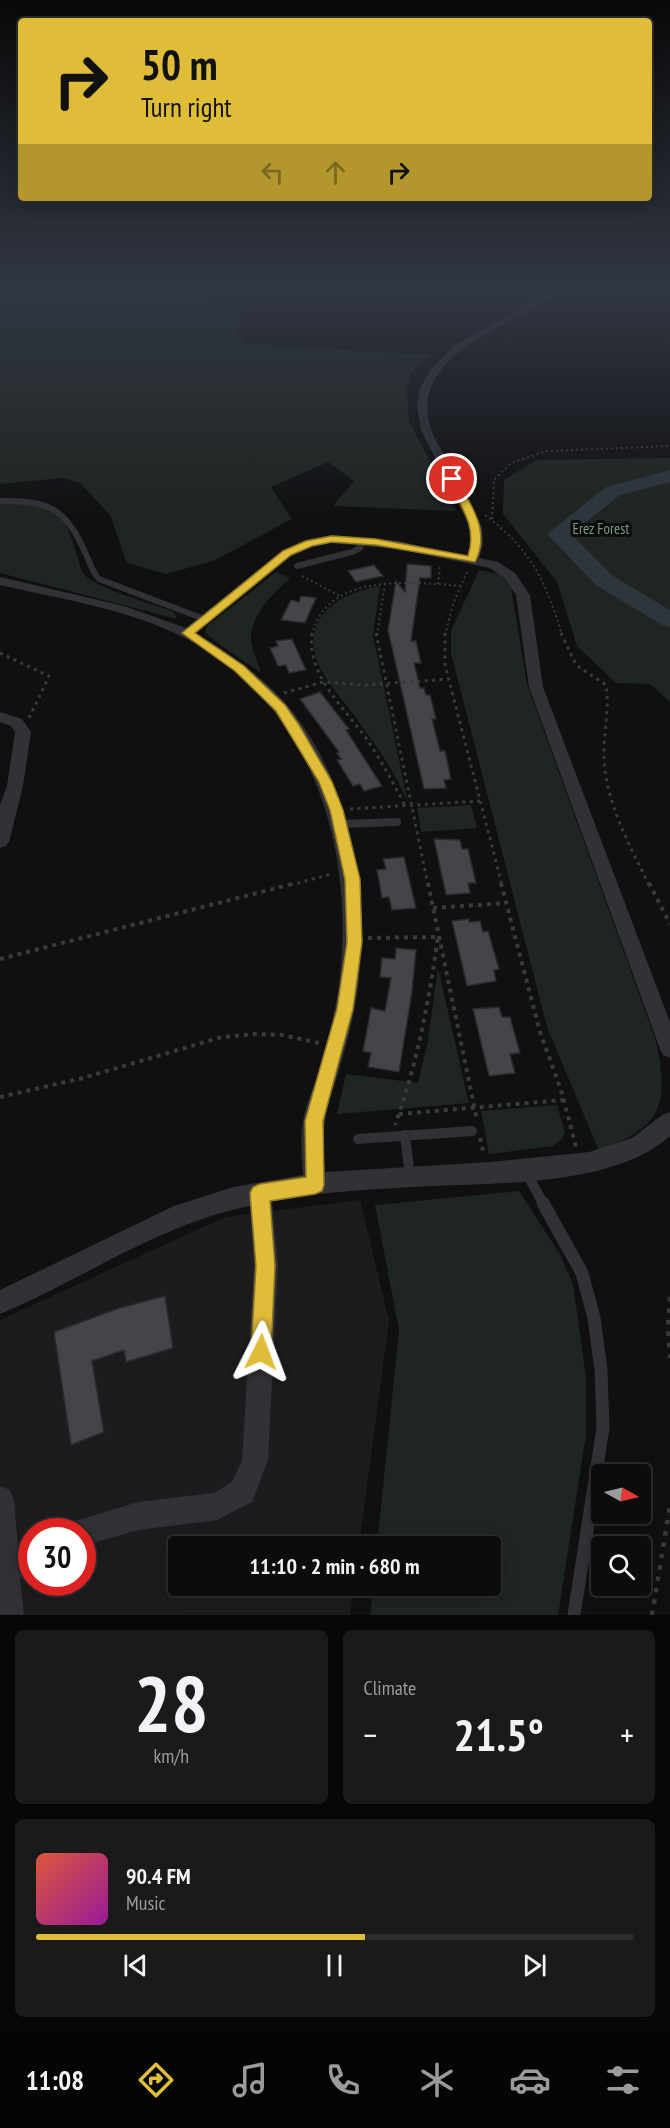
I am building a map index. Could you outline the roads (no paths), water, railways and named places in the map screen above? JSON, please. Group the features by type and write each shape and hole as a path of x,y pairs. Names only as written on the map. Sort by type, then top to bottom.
{"street":[{"path":"441,362 429,379 423,397 423,417 426,430 476,527 477,545 472,560"},
{"path":"188,633 278,560 298,546 309,543 332,539 363,541 441,553 501,570 516,583 523,594 536,687 670,1049"},
{"path":"0,581 120,610 188,633 239,668 270,697 290,721 313,757 339,817 351,869 355,938 345,1009 314,1121 315,1185"},
{"path":"0,717 15,720 21,724 22,732 15,786 6,809 0,842"},
{"path":"0,1302 52,1279 159,1224 202,1207 260,1193 315,1185 580,1165 642,1146 670,1122"},
{"path":"96,1528 138,1516 217,1506 242,1492 255,1460 266,1266 260,1193"},
{"path":"0,1500 9,1615"},
{"path":"6,1570 18,1564"}],"lane":[{"path":"0,501 32,502 55,508 63,514 77,532 94,574 99,579 204,619"},
{"path":"297,566 352,552 360,548 363,541"},
{"path":"339,817 397,822"},
{"path":"358,1139 472,1131"},
{"path":"405,1135 410,1178"},
{"path":"525,1170 582,1273 594,1318 601,1370 603,1428 574,1615"}],"waterway":[{"path":"670,476 613,491 558,534 605,581 670,620"}],"park label":[{"name":"Erez Forest","path":"601,529"}]}
